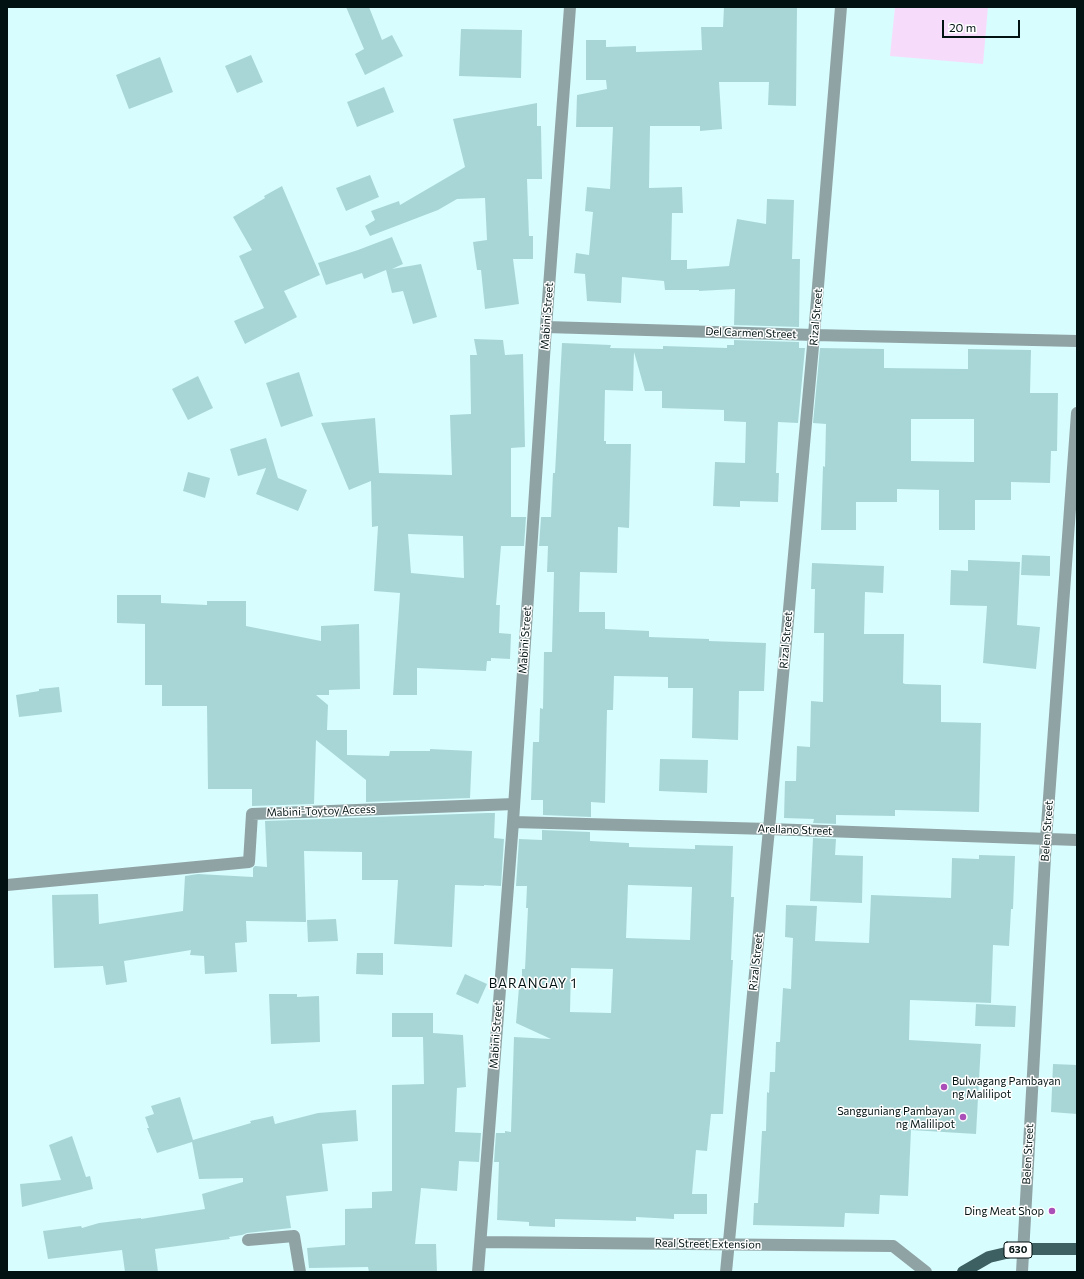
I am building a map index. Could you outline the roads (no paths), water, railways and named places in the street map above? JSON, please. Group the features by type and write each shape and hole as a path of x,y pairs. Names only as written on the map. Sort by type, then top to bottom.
{"main road":[{"name":"630","path":"963,1272 989,1258 1023,1249 1077,1249"}],"street":[{"name":"Mabini Street","path":"478,1272 514,804 546,327 570,7"},
{"name":"Rizal Street","path":"726,1272 769,829 814,335 841,7"},
{"name":"Del Carmen Street","path":"546,327 1077,341"},
{"name":"Belen Street","path":"1022,1272 1046,839 1077,413"},
{"name":"Mabini-Toytoy Access","path":"7,885 249,862 252,814 514,804"},
{"name":"Arellano Street","path":"512,822 1077,840"},
{"path":"248,1240 294,1236 300,1272"},
{"name":"Real Street Extension","path":"481,1242 893,1246 926,1272"}],"place":[{"name":"Bulwagang Pambayan ng Malilipot","path":"944,1087"},
{"name":"Sangguniang Pambayan ng Malilipot","path":"963,1117"},
{"name":"Ding Meat Shop","path":"1052,1211"}],"district":[{"name":"BARANGAY 1","path":"533,984"}]}
